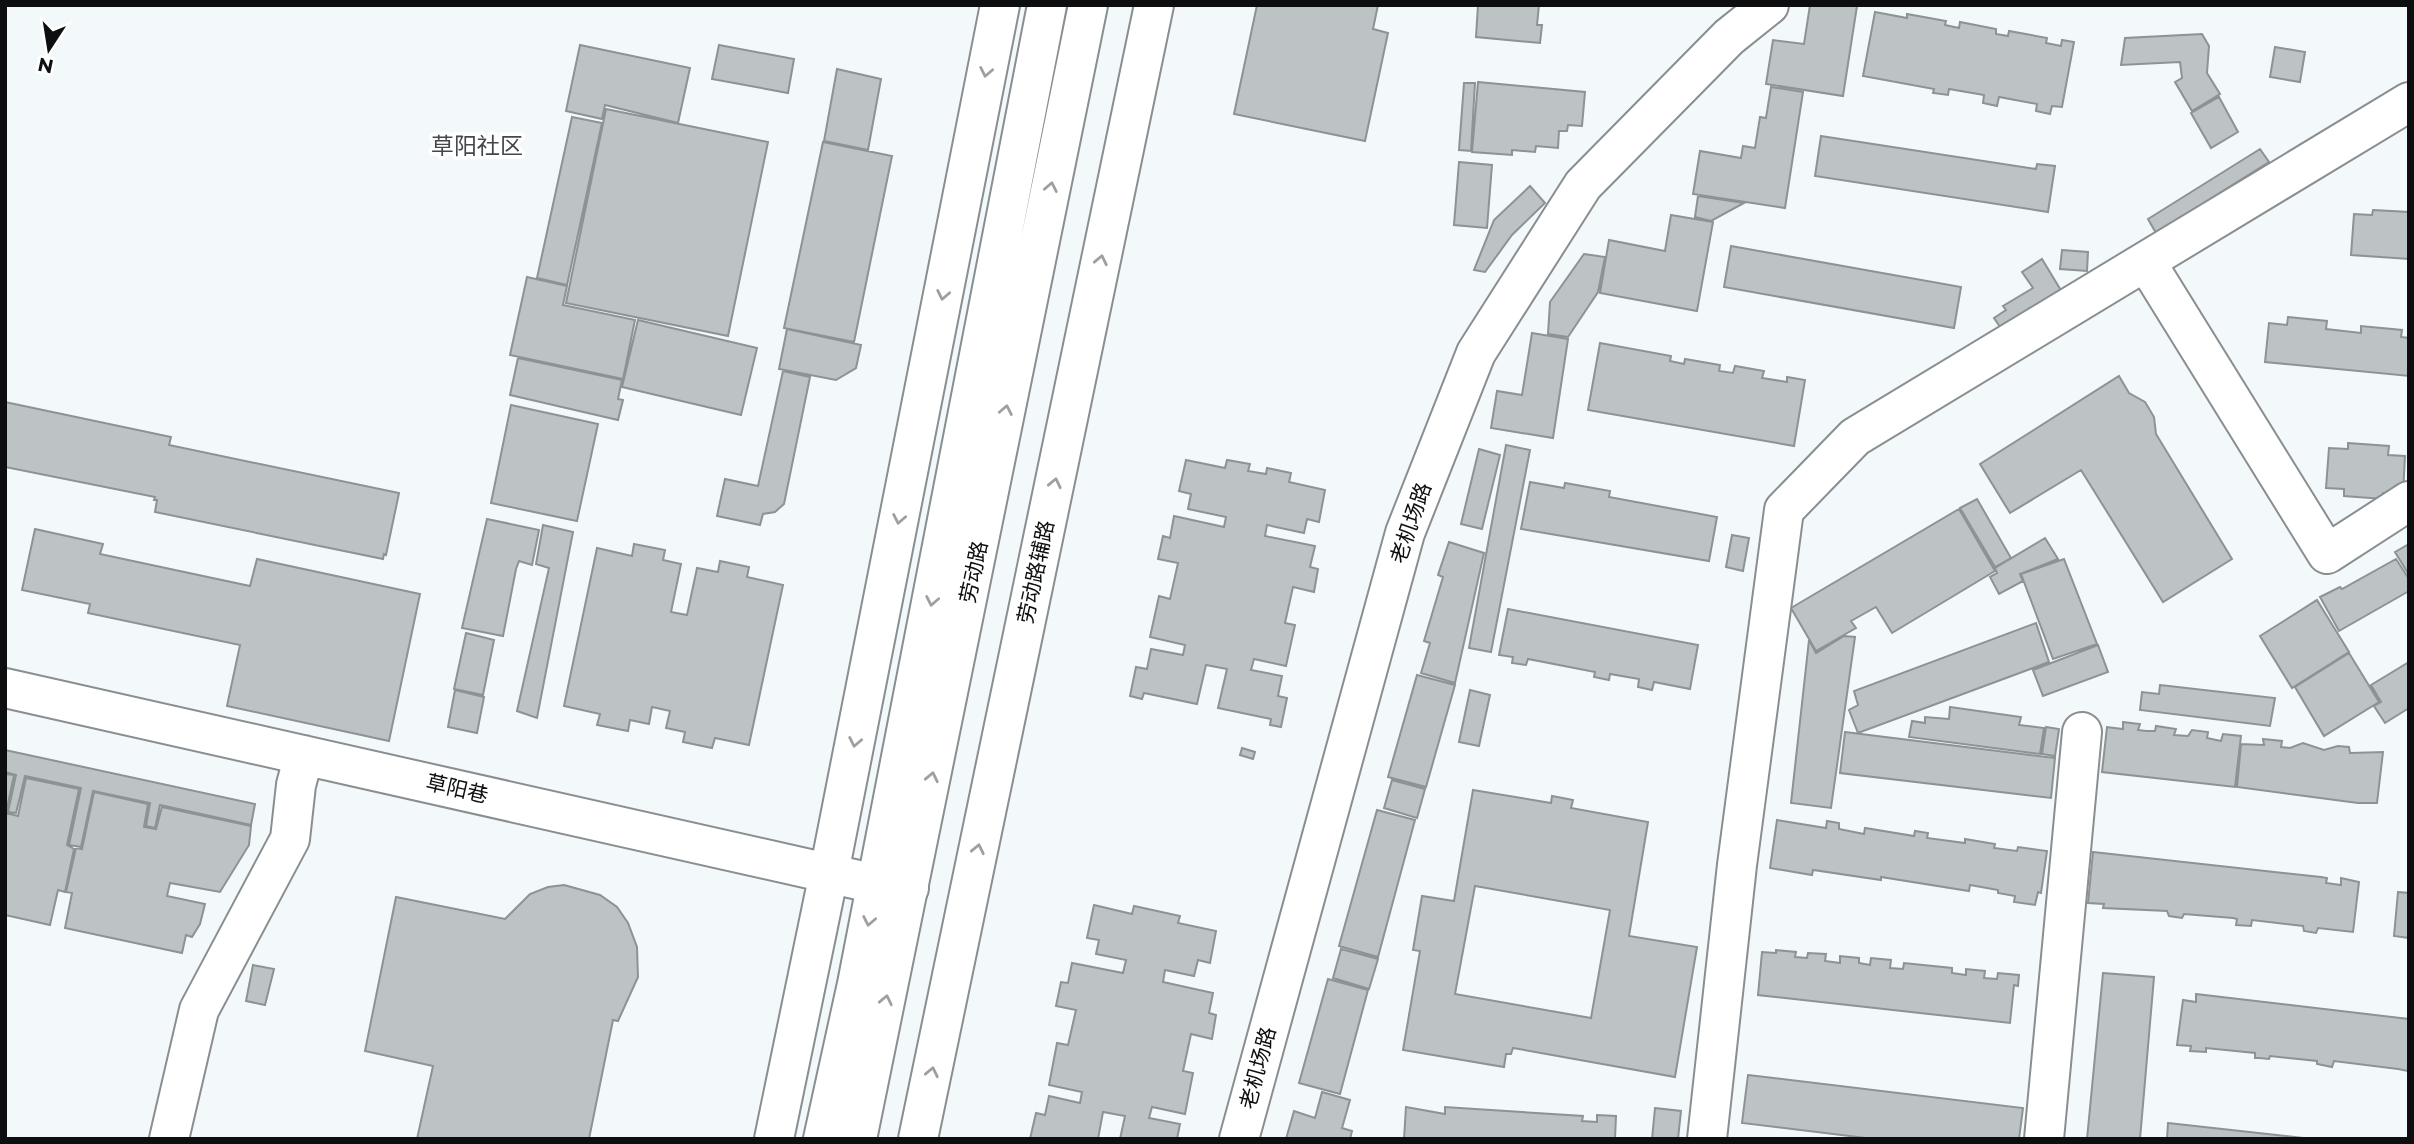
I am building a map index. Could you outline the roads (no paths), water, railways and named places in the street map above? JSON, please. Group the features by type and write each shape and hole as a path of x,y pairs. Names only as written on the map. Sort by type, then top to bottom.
{"street":[{"path":"774,1139 1000,5"},
{"name":"劳动路","path":"857,1139 893,886 1047,5"},
{"name":"劳动路","path":"822,1139 857,984 893,886 1088,5"},
{"name":"劳动路辅路","path":"918,1139 1154,5"},
{"name":"老机场路","path":"1239,1139 1405,533 1476,354 1583,185 1729,37 1769,5"},
{"path":"1707,1139 1737,864 1784,510 1855,437 2409,102"},
{"path":"2146,261 2327,554 2409,501"},
{"name":"草阳巷","path":"5,688 893,886"},
{"path":"2044,1139 2082,732"},
{"path":"169,1139 199,1010 290,839 296,785 303,755"}],"district":[{"name":"草阳社区","path":"477,146"}]}
